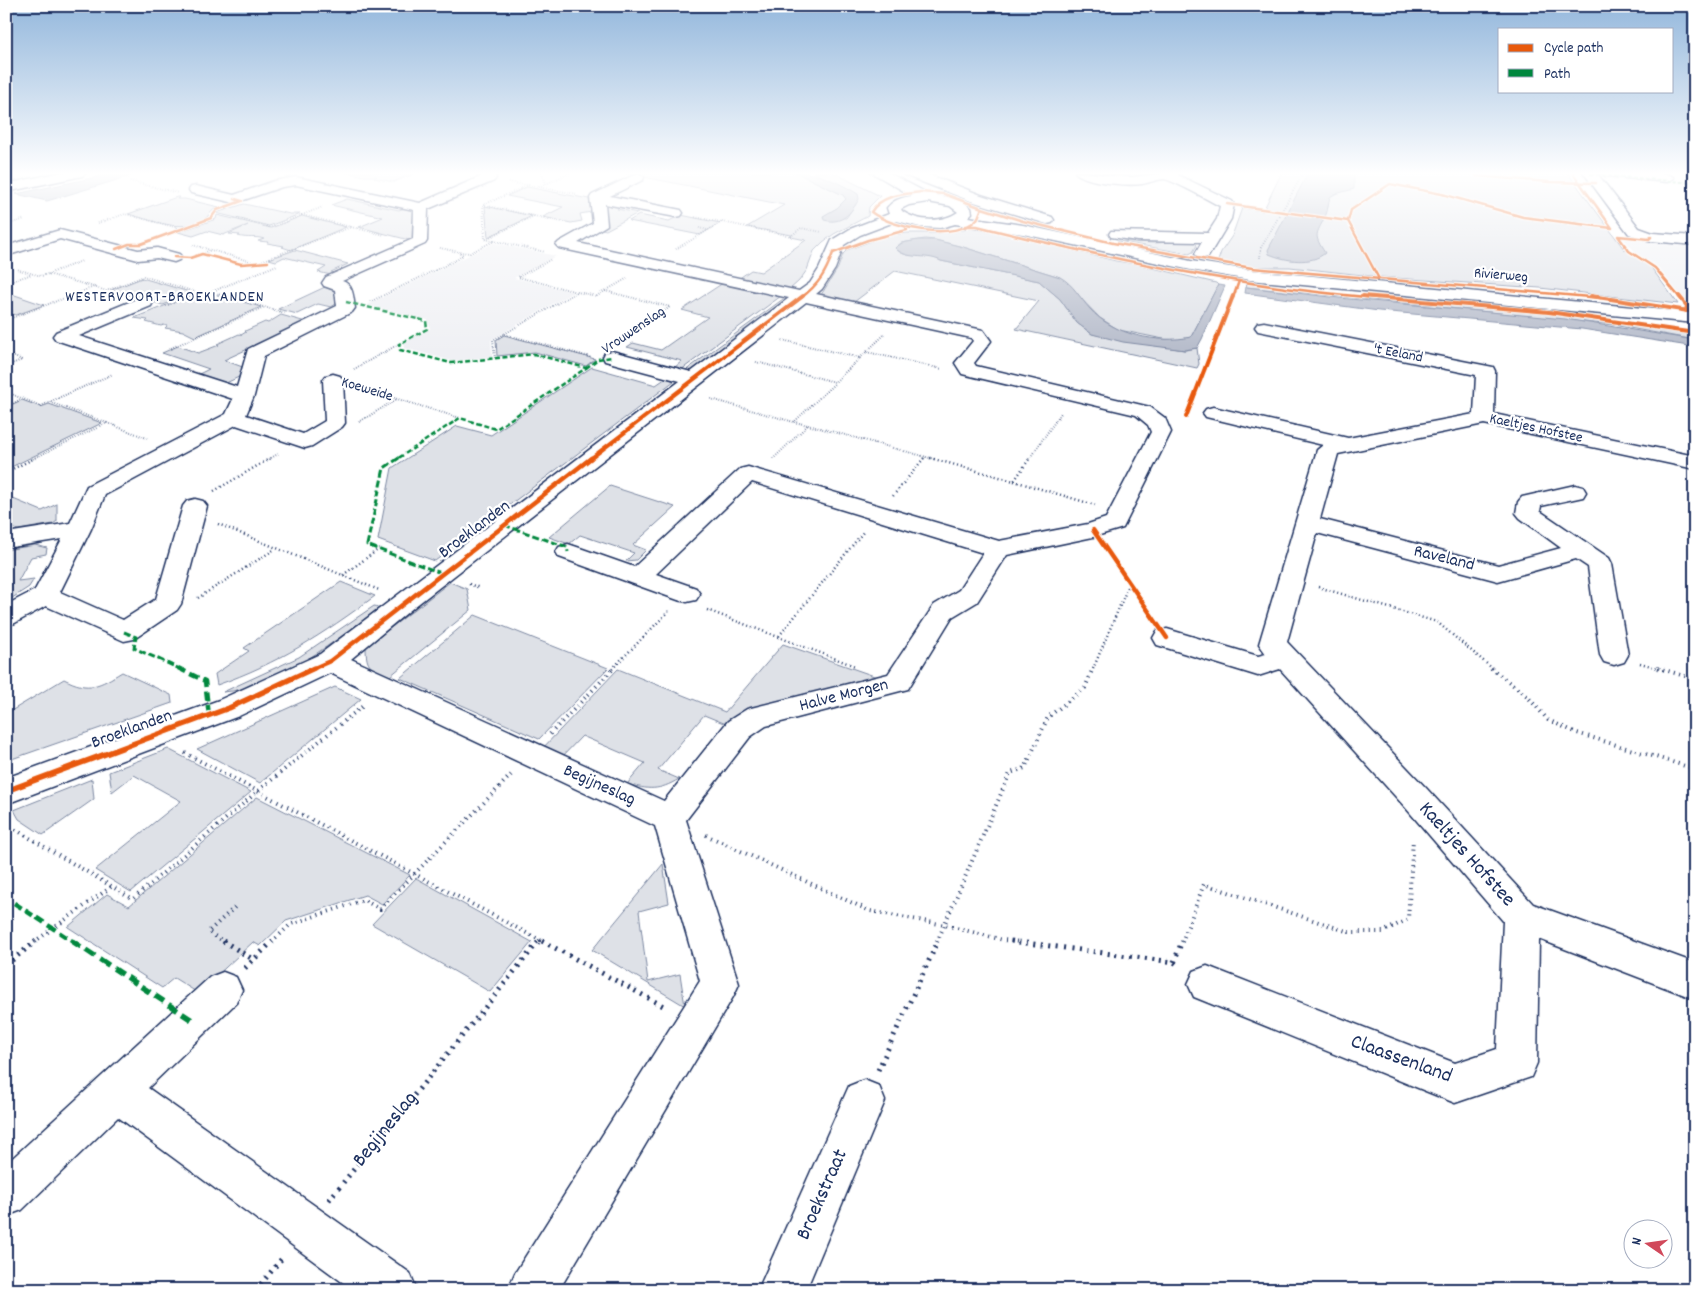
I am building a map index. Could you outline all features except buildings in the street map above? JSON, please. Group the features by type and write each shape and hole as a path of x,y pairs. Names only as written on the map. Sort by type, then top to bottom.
{"street":[{"path":"6,617 45,595 79,529 94,491 235,418 244,396 255,353 317,322 354,307 343,287 330,283 332,280 420,241 420,232"},
{"path":"549,253 587,232"},
{"name":"Broeklanden","path":"6,791 229,708 330,661 405,601 703,389 801,297 816,286 827,269 837,244 858,232"},
{"path":"833,253 844,245 880,232"},
{"name":"Rivierweg","path":"1035,232 1197,266 1288,280 1501,298 1695,318"},
{"path":"1104,232 1137,238 1212,238"},
{"path":"1197,266 1215,232"},
{"path":"1638,232 1652,237 1695,241"},
{"path":"6,251 60,234 138,256 157,253 174,257"},
{"path":"564,245 978,334 982,341 964,363 969,370 1143,411 1158,422 1161,432 1114,523 1093,530 998,549 879,513 755,467 638,577"},
{"path":"145,302 62,336 244,396"},
{"name":"Rivierweg","path":"1584,307 1695,326"},
{"name":"'t Eeland","path":"1264,327 1486,371 1484,418"},
{"name":"Vrouwenslag","path":"608,352 703,389"},
{"name":"Koeweide","path":"235,418 305,442 335,423 334,380"},
{"name":"Kaeltjes Hofstee","path":"1213,413 1348,444"},
{"name":"Kaeltjes Hofstee","path":"1695,463 1484,418 1348,444 1328,450 1273,644 1416,798 1521,916 1695,981"},
{"path":"1576,492 1530,502 1528,513 1600,564 1614,655"},
{"path":"45,595 124,632 168,604 193,510"},
{"name":"Raveland","path":"1307,523 1498,573 1580,550"},
{"path":"6,538 12,540 79,529"},
{"name":"Halve Morgen","path":"669,818 739,729 757,717 898,682 943,611 968,596 998,549"},
{"path":"568,552 687,594"},
{"path":"1167,638 1258,666 1285,658"},
{"name":"Begijneslag","path":"330,661 669,818"},
{"path":"532,1290 720,984 669,818"},
{"name":"Claassenland","path":"1207,984 1455,1083 1517,1063 1521,916"},
{"path":"6,1194 117,1092 223,990"},
{"path":"117,1092 393,1290"},
{"name":"Broekstraat","path":"782,1290 864,1101"}],"path":[{"path":"64,235 71,232"},
{"path":"168,234 172,232"},
{"path":"186,243 256,263 337,232"},
{"path":"485,232 485,239"},
{"path":"485,239 499,232"},
{"path":"773,232 790,236 795,232"},
{"path":"1261,261 1261,248 1269,232"},
{"path":"485,239 549,253"},
{"path":"354,307 458,259 463,255 459,252 470,253 494,241"},
{"path":"174,257 190,258 211,250"},
{"path":"202,254 241,264 268,262"},
{"path":"142,277 205,295 277,265"},
{"path":"15,268 41,276 48,274 106,291 150,274"},
{"path":"6,282 32,274"},
{"path":"6,320 94,287"},
{"path":"211,292 317,322"},
{"path":"495,358 493,340 577,292"},
{"path":"794,422 902,318"},
{"path":"784,340 860,358"},
{"path":"334,380 399,344"},
{"path":"867,352 943,370 967,367"},
{"path":"6,366 22,360 12,356"},
{"path":"756,362 835,382"},
{"path":"703,389 794,422 1014,481 1120,512"},
{"path":"6,392 41,406 49,402 176,448"},
{"path":"1014,481 1074,395"},
{"path":"6,406 23,399"},
{"path":"6,472 107,424"},
{"path":"755,467 770,462 808,426"},
{"path":"779,636 925,457"},
{"path":"193,510 276,548 386,593"},
{"path":"194,601 276,548"},
{"path":"342,576 379,549"},
{"path":"1125,574 1135,590"},
{"path":"1291,579 1437,622 1462,642 1482,662 1527,696 1548,720 1577,733 1695,769"},
{"path":"864,1101 945,925 1005,782 1010,773 1025,768 1048,717 1085,688 1130,582"},
{"path":"1614,655 1695,679"},
{"path":"6,824 133,899 258,791 386,687"},
{"path":"153,736 696,1024"},
{"path":"1174,962 1204,884 1349,932 1383,932 1408,919 1416,798"},
{"path":"669,818 870,911 945,925 1003,940 1174,962 1207,984"},
{"path":"6,965 52,928 110,887"},
{"path":"235,907 208,932 254,960"}],"shaded area":[{"path":"180,232 203,232 193,236"},
{"path":"213,232 229,232 223,235"},
{"path":"333,232 291,250 282,247 284,246 258,241 264,239 261,238 229,234"},
{"path":"380,232 414,232 413,241"},
{"path":"488,232 497,232 488,237"},
{"path":"687,232 704,232 700,235"},
{"path":"778,232 837,232 814,251 807,270 789,290 738,279 751,270 761,272 806,240 791,237 792,235"},
{"path":"998,232 1216,283 1218,285 1191,337 1173,341 1119,330 1100,318 1060,277 935,240 925,239 901,243 895,248 907,255 930,256 941,261 1039,281 1060,299 1077,323 1092,334 1184,350 1197,348 1199,364 1197,368 1016,329 1039,301 895,271 854,302 821,295 847,250 885,236 907,233"},
{"path":"1233,232 1612,232 1624,249 1650,266 1678,304 1540,288 1381,277 1290,267 1251,267 1218,261 1221,252"},
{"path":"1623,238 1695,247 1695,306 1687,305 1659,268 1636,253"},
{"path":"1117,241 1153,243 1193,241 1197,245 1193,252 1189,254"},
{"path":"494,243 556,256 514,278 573,292 491,340 492,357 452,361 404,348 403,343 430,329 428,320 367,305"},
{"path":"295,250 348,264 331,272 339,274 331,275 318,272 326,267 284,257 276,261 269,259"},
{"path":"142,278 193,293 163,305 111,290"},
{"path":"723,283 781,296 681,370 674,368 682,361 627,347 633,343 661,350 708,317 682,310"},
{"path":"1247,284 1425,304 1500,308 1570,316 1695,335 1695,340 1613,325 1246,287"},
{"path":"325,287 336,290 336,304 331,307 318,304 297,314 278,309"},
{"path":"6,292 44,305 16,315 10,313 13,311 6,311"},
{"path":"197,293 205,295 211,293 261,307 195,337 183,331 165,328 167,326 164,325 146,322 148,320 134,318"},
{"path":"783,299 784,302 692,373 685,371"},
{"path":"281,315 306,322 224,360 245,368 243,375 224,384 197,375 209,369 162,353 178,346 198,353 219,345 217,344 239,334 241,335 245,331 265,322 268,323"},
{"path":"504,335 595,359 586,366 535,352 497,356 496,340"},
{"path":"592,367 656,385 666,378 674,381 435,561 378,540 392,468 457,426 491,435"},
{"path":"22,400 41,407 49,404 102,423 9,468 6,467 6,407"},
{"path":"610,486 675,507 633,545 646,550 636,560 626,561 634,553 580,535 569,544 549,537"},
{"path":"6,496 42,511 57,504 57,521 53,524 18,530 6,525"},
{"path":"35,545 47,548 46,554 31,557 18,581 34,579 29,587 6,602 6,550"},
{"path":"341,582 375,596 299,647 260,667 217,685 215,674 249,651 244,648"},
{"path":"450,582 467,589 471,610 390,676 371,667 367,660 366,647"},
{"path":"374,606 380,607 326,647 285,672 243,689 223,692 299,657"},
{"path":"475,615 608,668 539,739 400,678"},
{"path":"783,644 880,678 726,724 704,715 658,770 679,779 666,786 648,788 627,784 645,763 582,736 559,760 540,751 618,669 725,712"},
{"path":"122,672 171,695 172,703 6,761 6,714 64,679 80,685 94,686"},
{"path":"335,687 361,699 260,783 197,749"},
{"path":"168,749 251,792 131,892 95,870 181,801 134,775 112,792 109,772"},
{"path":"92,779 94,799 43,835 19,819 14,810"},
{"path":"257,797 410,875 382,904 365,895 286,921 260,946 253,942 198,993 174,978 162,988 68,927 107,894 129,906"},
{"path":"663,864 669,903 639,911 648,982 680,974 685,1006 592,950"},
{"path":"416,878 532,942 490,992 372,924"}],"water":[{"path":"1277,232 1318,232 1317,238 1325,253 1313,259 1298,261 1269,254 1268,250"},
{"path":"918,240 935,240 963,247 1060,277 1073,287 1090,309 1100,318 1123,331 1151,338 1178,339 1191,337 1218,285 1225,286 1197,348 1185,350 1123,342 1092,334 1077,323 1060,299 1039,281 929,257 911,256 895,248 902,243"},
{"path":"1246,287 1339,298 1565,319 1695,340 1695,347 1582,329 1379,311 1245,293"}],"marked path":[{"path":"346,302 426,321 427,329 399,344 400,350 451,363 534,354 586,368 496,429 460,418 384,468 367,545 441,573"},
{"path":"586,368 598,359 612,357"},
{"path":"504,525 567,547 568,552"},
{"path":"124,632 136,637 134,648 205,681 209,716"},
{"path":"14,903 192,1020"}],"cycle path":[{"path":"116,249 129,244 141,244 172,232"},
{"path":"833,253 868,240 897,232"},
{"path":"1003,232 1137,263 1259,285 1350,295 1549,312 1695,333"},
{"path":"1068,232 1141,249 1252,268 1571,294 1638,302 1695,312"},
{"path":"1354,232 1379,279"},
{"path":"1651,237 1649,239 1618,236 1629,251 1655,268 1687,306 1686,311"},
{"path":"6,791 229,708 330,661 405,601 816,286 827,269 833,253"},
{"path":"174,257 190,258 202,254 241,264 268,262"},
{"path":"1186,417 1239,281"},
{"path":"1093,530 1167,638"}],"district":[{"name":"WESTERVOORT-BROEKLANDEN","path":"165,297"}]}
